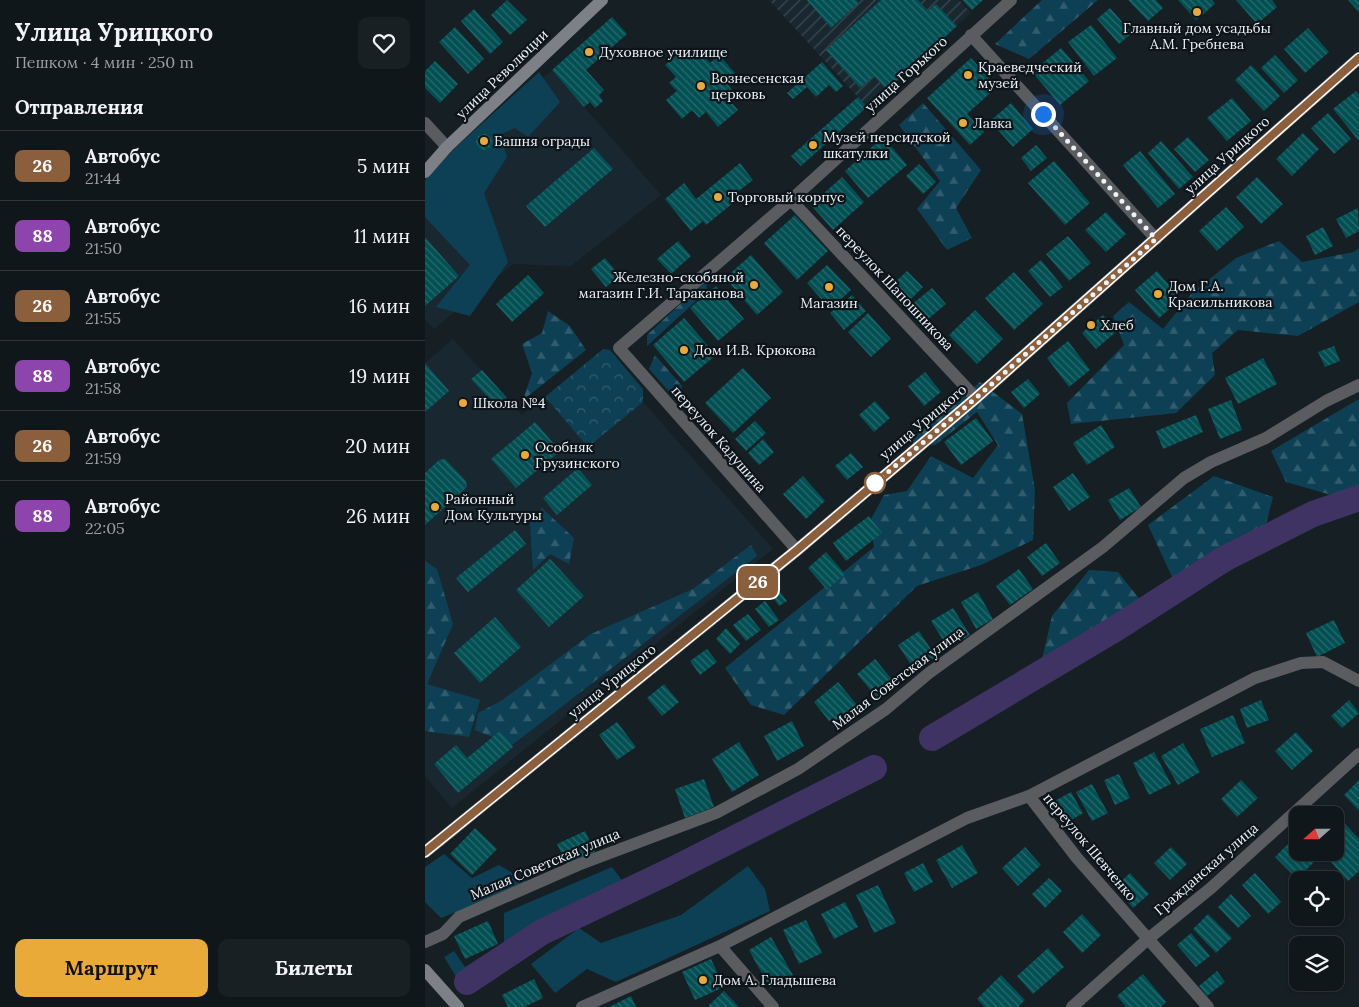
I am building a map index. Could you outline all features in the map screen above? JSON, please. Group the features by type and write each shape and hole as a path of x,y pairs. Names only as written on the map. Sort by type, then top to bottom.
{"main road":[{"name":"улица Революции","path":"425,172 447,147 602,0"},
{"name":"улица Урицкого","path":"425,852 797,550 976,398 1359,58"},
{"path":"425,970 458,1007"}],"street":[{"name":"улица Горького","path":"619,348 791,200 1011,0"},
{"path":"971,35 1156,239"},
{"path":"425,123 447,147"},
{"name":"переулок Шапошникова","path":"791,200 976,398"},
{"name":"переулок Кадушина","path":"619,348 797,550"},
{"name":"Малая Советская улица","path":"425,942 443,934 459,916 578,865 716,813 798,769 886,709 929,673 1103,547 1184,478 1211,462 1266,438 1326,401 1359,385"},
{"path":"583,1007 720,946 967,818 1029,796 1255,678 1301,663 1323,662 1359,681"},
{"name":"Гражданская улица","path":"1073,1007 1148,939 1211,888 1359,754"},
{"name":"переулок Шевченко","path":"1029,796 1077,858 1208,1007"},
{"path":"720,946 773,1007"}],"shaded area":[{"path":"769,0 959,0 971,13 867,107"},
{"path":"552,70 661,195 571,266 513,264 434,329 425,319 425,189 483,127"},
{"path":"453,339 522,415 545,397 588,446 643,402 773,549 452,808 425,776 425,363"}],"green space":[{"path":"1042,0 1098,0 1029,59 995,44"},
{"path":"539,72 560,102 528,137 515,128 500,135 507,157 484,193 508,262 470,316 436,307 470,265 425,217 425,180 457,146"},
{"path":"923,103 981,170 956,208 972,238 947,250 917,209 940,181 899,125"},
{"path":"1279,241 1302,262 1354,252 1359,248 1359,302 1298,336 1238,330 1212,353 1215,375 1176,413 1071,424 1067,403 1124,345 1113,316 1129,302 1163,329 1192,293 1236,258"},
{"path":"706,280 707,291 647,346 647,335"},
{"path":"548,311 570,326 586,350 523,400 532,373 522,344 542,333"},
{"path":"603,349 610,350 643,389 643,402 588,447 545,397"},
{"path":"655,355 682,386 679,403 649,369"},
{"path":"980,382 1022,414 1035,490 1033,540 981,565 917,586 784,715 751,705 725,668 874,547 870,521 884,495 907,491 931,456 973,478 998,445 977,412 935,445 907,443"},
{"path":"1359,399 1359,487 1331,495 1286,482 1271,451"},
{"path":"1214,476 1273,497 1266,524 1173,579 1148,525"},
{"path":"542,508 574,538 569,564 550,554 533,570 530,523"},
{"path":"751,545 757,556 512,745 475,730 478,713 501,701 591,634 693,589"},
{"path":"425,561 437,569 453,624 427,684 480,700 469,737 425,731"},
{"path":"1089,570 1118,572 1141,601 1042,659 1052,616"},
{"path":"444,854 472,878 499,865 529,883 441,918 425,902 425,867"},
{"path":"748,866 765,889 770,911 616,982 587,969 555,993 531,964 579,928 601,943 681,915"},
{"path":"612,867 626,886 525,937 473,974 458,980 444,957 454,951 465,967 504,942 504,913"}],"building":[{"path":"507,0 527,20 510,35 491,15"},
{"path":"807,0 856,0 859,3 831,28"},
{"path":"881,0 918,0 928,11 936,4 957,26 887,90 874,76 860,88 826,50"},
{"path":"962,0 983,0 972,10"},
{"path":"1128,0 1156,0 1163,8 1148,21"},
{"name":"Главный дом усадьбы А.М. Гребнева","path":"1178,0 1212,0 1215,4 1196,20"},
{"path":"1236,0 1272,0 1277,7 1257,24"},
{"path":"1348,0 1359,0 1359,12"},
{"path":"1110,8 1132,33 1119,44 1097,19"},
{"path":"474,9 503,42 490,54 461,21"},
{"name":"Духовное училище","path":"612,17 627,34 586,70 604,90 599,95 603,101 595,108 590,102 584,107 552,70"},
{"path":"1091,25 1117,58 1094,76 1068,42"},
{"path":"455,27 484,59 468,74 439,42"},
{"path":"1308,28 1329,52 1305,73 1284,49"},
{"name":"Вознесенская церковь","path":"685,48 695,60 702,54 710,63 719,55 735,73 725,81 732,90 725,95 738,110 718,127 706,112 699,118 692,110 682,119 666,100 677,91 669,83 676,77 665,65"},
{"path":"1061,48 1089,81 1060,105 1032,72"},
{"path":"1275,55 1298,80 1284,93 1261,68"},
{"path":"971,58 997,87 967,114 984,132 970,145 927,98"},
{"path":"435,61 458,84 440,103 425,88 425,71"},
{"path":"822,62 843,86 836,92 829,85 816,97 807,87 793,99 787,93"},
{"path":"1251,65 1280,96 1264,111 1235,80"},
{"path":"1356,91 1359,95 1359,141 1333,109"},
{"path":"858,97 867,107 801,166 791,156"},
{"path":"1232,98 1251,121 1227,141 1207,118"},
{"path":"1011,103 1033,129 1013,147 990,121"},
{"path":"1328,113 1351,139 1334,154 1311,128"},
{"path":"1303,133 1319,149 1292,176 1276,159"},
{"name":"Башня ограды","path":"484,134 492,142 484,150 476,142"},
{"path":"883,137 907,165 868,198 845,171"},
{"path":"1188,137 1209,160 1195,172 1174,149"},
{"path":"1161,141 1193,177 1179,189 1148,153"},
{"path":"1036,145 1047,158 1031,171 1021,158"},
{"path":"594,148 613,169 545,227 526,206"},
{"path":"1140,151 1175,194 1158,208 1123,165"},
{"path":"1054,161 1090,203 1065,225 1028,183"},
{"name":"Торговый корпус","path":"740,163 753,180 735,194 738,199 706,225 703,221 691,231 665,199 684,183 696,199"},
{"path":"919,164 936,182 923,194 906,176"},
{"path":"842,177 864,202 833,230 811,205"},
{"path":"1257,177 1283,204 1261,224 1236,197"},
{"path":"1226,207 1244,227 1217,251 1199,231"},
{"path":"1358,208 1359,231 1346,238 1336,219"},
{"path":"1106,212 1126,234 1106,252 1085,230"},
{"path":"795,215 828,251 797,280 764,243"},
{"path":"1323,227 1333,246 1315,255 1306,236"},
{"path":"1068,236 1091,263 1069,281 1046,254"},
{"path":"425,237 459,276 425,306"},
{"path":"678,241 691,256 671,274 657,259"},
{"name":"Железно-скобяной магазин Г.И. Тараканова","path":"751,255 783,292 757,315 725,278"},
{"path":"605,258 620,276 606,287 591,269"},
{"path":"1041,260 1063,287 1050,297 1028,271"},
{"name":"Магазин","path":"827,265 851,290 830,309 807,283"},
{"path":"907,271 923,287 903,307 887,290"},
{"name":"Дом Г.А. Красильникова","path":"1157,271 1181,299 1159,318 1135,290"},
{"path":"1014,272 1043,304 1014,330 985,298"},
{"path":"528,275 544,293 512,322 496,304"},
{"path":"716,286 744,319 718,341 690,308"},
{"path":"932,288 946,304 920,326 906,309"},
{"path":"852,295 866,311 844,330 830,313"},
{"path":"975,310 1003,339 977,364 949,335"},
{"path":"868,313 891,339 871,357 848,332"},
{"path":"1103,315 1117,331 1096,349 1082,333"},
{"name":"Дом И.В. Крюкова","path":"684,318 716,355 684,382 653,345"},
{"path":"1068,341 1090,370 1069,387 1047,358"},
{"path":"1334,346 1340,361 1325,367 1318,352"},
{"path":"1263,358 1277,384 1238,404 1225,378"},
{"path":"425,363 449,391 425,412"},
{"path":"743,368 771,398 733,433 705,403"},
{"path":"482,370 507,398 497,407 471,379"},
{"path":"925,372 941,392 924,406 908,386"},
{"path":"1028,379 1040,394 1024,408 1011,392"},
{"path":"1231,400 1242,430 1220,439 1208,409"},
{"path":"875,401 890,418 874,432 859,415"},
{"path":"1196,415 1203,432 1163,449 1156,431"},
{"path":"976,418 993,441 961,465 944,442"},
{"path":"755,421 766,433 746,451 735,439"},
{"name":"Особняк Грузинского","path":"535,422 560,451 516,488 491,459"},
{"path":"1101,425 1115,447 1087,465 1073,443"},
{"path":"763,439 774,452 759,465 748,453"},
{"path":"851,453 863,467 847,480 835,466"},
{"name":"Районный Дом Культуры","path":"445,459 466,481 467,487 425,525 425,473 439,460"},
{"path":"578,468 592,485 557,515 543,498"},
{"path":"1073,473 1090,497 1069,511 1053,487"},
{"path":"803,476 825,501 806,519 783,494"},
{"path":"1129,488 1141,507 1120,520 1108,500"},
{"path":"869,516 882,533 846,561 833,543"},
{"path":"515,530 526,544 468,592 456,578"},
{"path":"1046,543 1060,563 1042,576 1027,557"},
{"path":"826,552 845,574 827,590 808,568"},
{"path":"550,559 584,596 549,627 516,590"},
{"path":"1019,569 1033,589 1010,605 996,586"},
{"path":"777,588 787,601 779,606 770,593"},
{"path":"978,592 993,619 976,629 961,602"},
{"path":"765,601 779,620 769,627 755,609"},
{"path":"953,608 970,635 948,648 931,621"},
{"path":"748,614 761,630 746,641 733,625"},
{"path":"495,617 521,647 480,683 454,653"},
{"path":"1334,620 1345,643 1317,657 1306,633"},
{"path":"726,628 740,644 730,654 716,639"},
{"path":"919,631 936,657 915,671 898,645"},
{"path":"707,649 717,662 700,675 690,661"},
{"path":"875,659 894,682 877,698 857,674"},
{"path":"838,682 862,711 837,731 814,702"},
{"path":"664,684 679,702 662,716 647,698"},
{"path":"1261,700 1269,720 1247,728 1240,709"},
{"path":"1349,700 1359,713 1342,728 1331,716"},
{"path":"1233,715 1245,743 1212,757 1200,729"},
{"path":"792,721 804,746 777,761 764,736"},
{"path":"617,722 636,747 617,760 599,735"},
{"path":"500,731 513,747 458,793 434,764 456,745 467,758"},
{"path":"1296,732 1313,751 1292,770 1275,751"},
{"path":"739,742 759,775 732,792 712,759"},
{"path":"1183,743 1200,772 1178,785 1161,756"},
{"path":"1154,752 1171,784 1149,795 1133,763"},
{"path":"1119,774 1130,798 1115,805 1104,780"},
{"path":"704,779 714,807 685,818 675,789"},
{"path":"1241,780 1258,798 1237,817 1221,799"},
{"path":"1359,780 1359,811 1344,795"},
{"path":"1092,784 1108,813 1092,821 1076,792"},
{"path":"1071,792 1083,813 1063,825 1051,803"},
{"path":"1344,822 1359,839 1359,871 1348,881 1344,877 1344,871 1339,871 1330,861 1344,861"},
{"path":"475,828 497,849 472,875 450,854"},
{"path":"585,831 595,852 567,865 557,844"},
{"path":"1289,843 1289,861 1315,861 1305,871 1289,871 1275,857"},
{"path":"962,845 978,873 952,888 936,860"},
{"path":"1025,847 1041,865 1018,886 1002,868"},
{"path":"1171,847 1187,864 1170,880 1154,863"},
{"path":"923,863 933,882 914,892 904,873"},
{"path":"1130,873 1149,894 1133,908 1115,887"},
{"path":"1255,873 1281,902 1268,914 1242,885"},
{"path":"1049,878 1062,891 1045,908 1032,894"},
{"path":"878,885 896,923 874,933 856,895"},
{"path":"1231,894 1251,916 1238,928 1218,907"},
{"path":"845,902 858,927 834,939 821,914"},
{"path":"1082,914 1101,935 1082,953 1063,932"},
{"path":"1208,914 1232,938 1216,953 1193,929"},
{"path":"806,920 822,953 799,964 783,930"},
{"path":"488,921 498,944 465,959 454,936"},
{"path":"1191,933 1210,956 1196,967 1177,945"},
{"path":"771,937 793,975 770,988 749,950"},
{"path":"1048,948 1064,967 1033,994 1017,976"},
{"name":"Дом А. Гладышева","path":"711,959 724,987 695,1000 682,972"},
{"path":"1217,971 1225,982 1207,996 1199,986"},
{"path":"1143,974 1166,1002 1161,1007 1126,1007 1117,996"},
{"path":"1001,975 1025,1000 1018,1007 985,1007 977,999"},
{"path":"534,979 543,998 524,1007 508,1007 502,995"},
{"path":"724,991 739,1007 710,1007 709,1005"},
{"path":"631,996 636,1007 609,1007"}],"waterway":[{"path":"932,738 1115,629 1224,559 1313,514 1359,498"},
{"path":"467,982 542,932 668,872 874,768"}],"bus line":[{"name":"26","path":"425,852 797,550 976,398 1359,58"}],"place":[{"name":"Главный дом усадьбы А.М. Гребнева","path":"1197,12"},
{"name":"Духовное училище","path":"589,52"},
{"name":"Краеведческий музей","path":"968,75"},
{"name":"Вознесенская церковь","path":"701,86"},
{"name":"Лавка","path":"963,123"},
{"name":"Башня ограды","path":"484,141"},
{"name":"Музей персидской шкатулки","path":"813,145"},
{"name":"Торговый корпус","path":"718,197"},
{"name":"Железно-скобяной магазин Г.И. Тараканова","path":"754,285"},
{"name":"Магазин","path":"829,287"},
{"name":"Дом Г.А. Красильникова","path":"1158,294"},
{"name":"Хлеб","path":"1091,325"},
{"name":"Дом И.В. Крюкова","path":"684,350"},
{"name":"Школа №4","path":"463,403"},
{"name":"Особняк Грузинского","path":"525,455"},
{"name":"Районный Дом Культуры","path":"435,507"},
{"name":"Дом А. Гладышева","path":"703,980"}],"route":[{"path":"875,483 976,398 1156,239 1043,114"}]}
